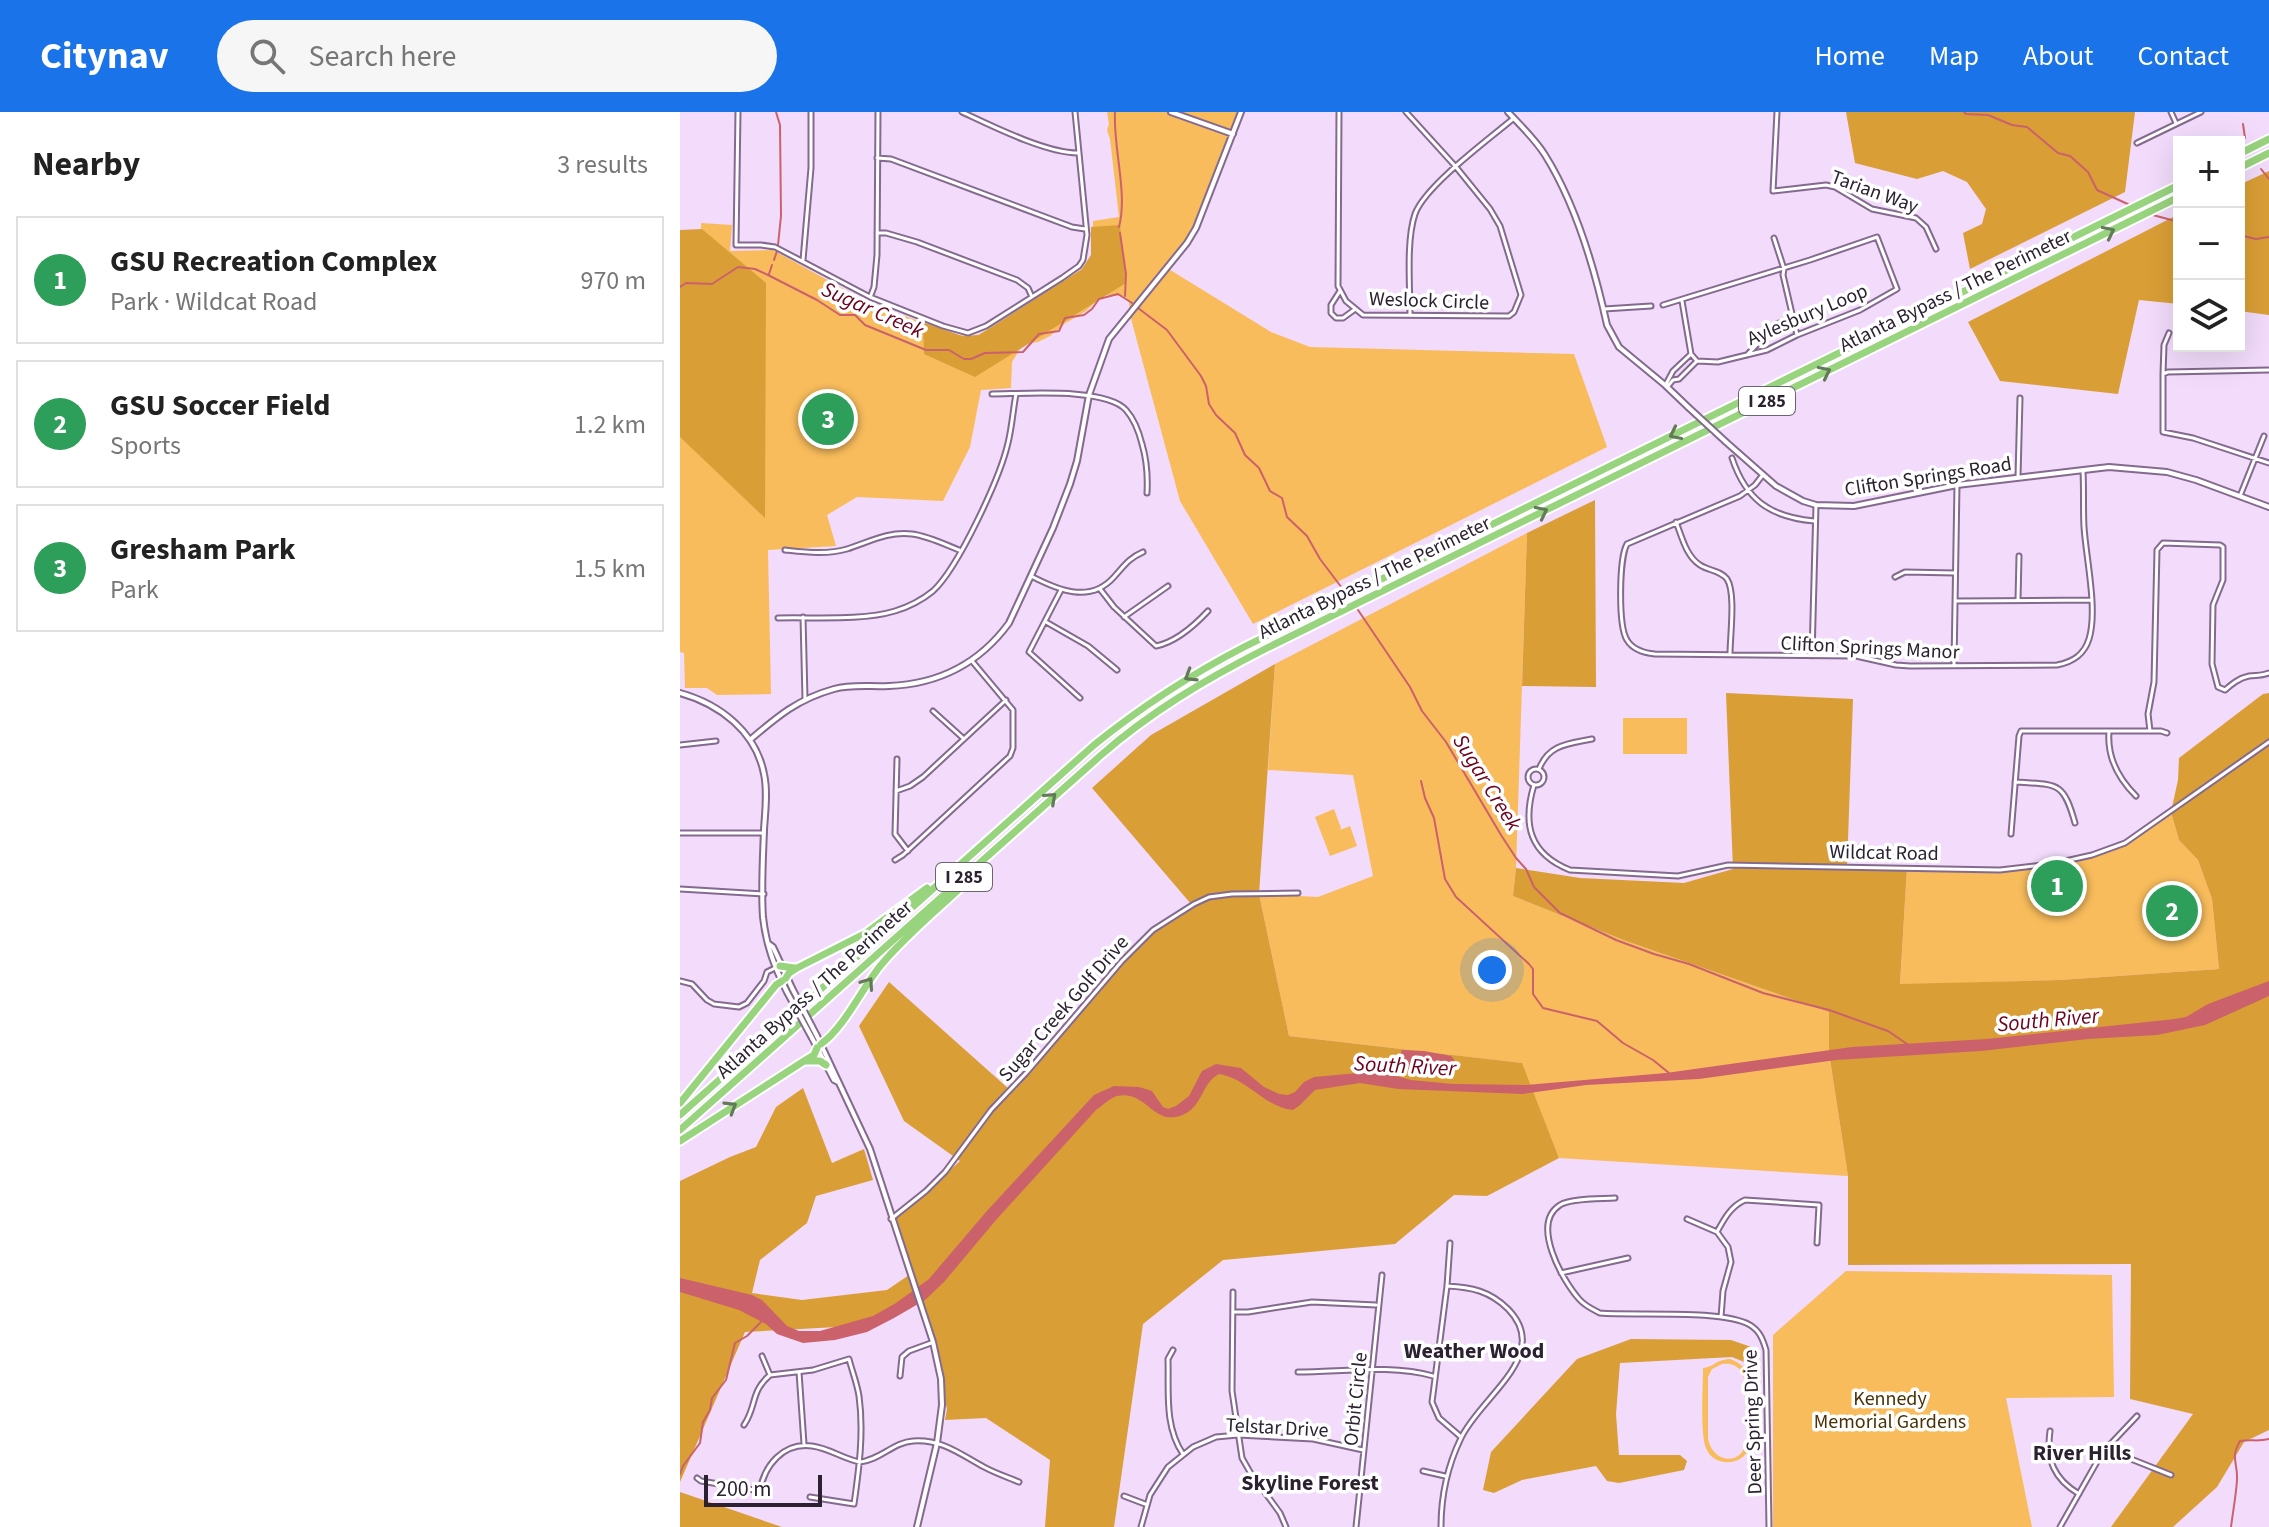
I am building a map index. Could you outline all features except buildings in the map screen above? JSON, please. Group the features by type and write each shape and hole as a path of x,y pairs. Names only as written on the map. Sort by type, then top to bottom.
{"highway":[{"path":"2245,151 2269,139"},
{"path":"2245,165 2269,153"},
{"name":"Atlanta Bypass / The Perimeter","path":"680,1115 1094,745 1198,671 2173,188"},
{"name":"Atlanta Bypass / The Perimeter","path":"680,1130 1100,756 1143,721 1197,685 2173,200"},
{"path":"680,1141 814,1055 889,956 1019,828"},
{"path":"680,1103 789,973 866,933 958,866"},
{"path":"778,967 797,968"},
{"path":"804,1061 820,1061 826,1065"}],"street":[{"path":"738,112 736,245 775,247 870,297 968,333 1033,298 1079,266 1086,249 1087,229 1075,112"},
{"path":"803,261 811,168 811,112"},
{"path":"870,297 875,277 877,233 878,112"},
{"path":"962,112 1046,147 1078,153"},
{"path":"978,120 981,112"},
{"path":"1171,112 1233,134"},
{"path":"751,739 805,699 839,688 922,682 945,676 972,661 993,643 1009,623 1070,484 1089,395 1109,339 1196,228 1241,112"},
{"name":"Weslock Circle","path":"1339,112 1340,291 1363,315 1509,316 1521,295 1500,226 1456,167 1406,112"},
{"name":"Clifton Springs Road","path":"1508,112 1544,154 1565,193 1578,225 1607,325 1619,347 1666,386 1762,476 1789,494 1816,505 1845,507 1957,485 2109,467 2167,472 2269,507"},
{"name":"Tarian Way","path":"1777,112 1773,191 1826,185 1835,187 1872,209 1916,218 1926,227 1936,249"},
{"path":"2171,112 2176,124"},
{"path":"2137,143 2201,112"},
{"path":"1410,315 1412,230 1416,212 1426,195 1514,118"},
{"path":"877,158 891,159 1072,227 1087,229"},
{"path":"877,233 917,242 1017,280 1028,288 1033,298"},
{"name":"Aylesbury Loop","path":"1663,305 1877,237 1897,289 1860,310 1767,350 1718,362 1697,361"},
{"path":"1774,238 1784,269 1797,335"},
{"path":"1340,291 1331,305 1333,316 1343,318 1355,309"},
{"path":"1666,386 1697,361 1691,354 1682,301"},
{"path":"1604,309 1651,306"},
{"path":"1747,356 1775,325 1792,317"},
{"path":"2169,333 2164,345 2163,432 2193,438 2269,463"},
{"path":"1666,386 1671,373 1691,354"},
{"path":"1680,364 1687,371"},
{"path":"2163,374 2269,370"},
{"path":"992,394 1089,395 1110,400 1125,408 1139,432 1148,467 1147,493"},
{"path":"778,618 869,615 903,608 932,592 945,578 961,551 993,485 1005,454 1016,394"},
{"path":"2018,477 2020,398"},
{"path":"2240,496 2264,436"},
{"path":"1732,458 1747,492 1768,508 1780,514 1815,521"},
{"name":"Clifton Springs Manor","path":"1762,476 1747,492 1632,541 1623,550 1622,624 1626,639 1632,646 1647,653 1856,656 1903,666 2057,665 2073,661 2083,652 2090,636 2091,600 2084,527 2083,469"},
{"path":"1954,666 1957,485"},
{"path":"1812,656 1816,505"},
{"path":"1676,522 1692,558 1701,566 1720,572 1729,583 1730,655"},
{"path":"785,550 807,553 839,551 897,533 926,537 961,551"},
{"path":"2150,731 2148,714 2154,682 2157,550 2163,543 2223,547 2223,580 2213,605 2212,664 2218,687 2227,689 2241,678 2269,673"},
{"path":"1031,576 1061,590 1083,593 1100,589 1126,561 1143,552"},
{"path":"2018,601 2019,556"},
{"path":"1895,577 1905,572 1956,573"},
{"path":"1124,617 1168,586"},
{"path":"1100,589 1103,596 1153,645 1160,646 1192,627 1208,611"},
{"path":"1061,590 1029,652 1080,698"},
{"path":"1955,601 2091,600"},
{"path":"803,617 805,699"},
{"path":"1046,622 1077,638 1117,670"},
{"path":"895,860 1010,756 1013,748 1013,710 972,661"},
{"path":"680,693 724,713 751,739 765,775 763,915 769,944 773,947 784,980 838,1078 870,1149 933,1342 941,1379 942,1405 937,1443 917,1527"},
{"path":"896,791 923,777 1006,700"},
{"path":"933,711 964,739"},
{"path":"2011,834 2021,731 2167,733"},
{"path":"2109,732 2113,763 2136,796"},
{"path":"1539,769 1550,751 1592,739"},
{"path":"680,745 716,741"},
{"name":"Wildcat Road","path":"1534,785 1529,807 1529,828 1535,845 1557,865 1570,870 1678,876 1728,865 2000,870 2052,864 2092,855 2125,843 2269,742"},
{"path":"897,759 895,834 908,851"},
{"path":"1539,769 1545,779 1534,785 1528,780 1528,774 1539,769"},
{"path":"2015,782 2048,784 2058,788 2068,799 2075,823"},
{"path":"680,833 764,833"},
{"path":"680,889 764,894"},
{"name":"Sugar Creek Golf Drive","path":"891,1219 945,1172 991,1110 1153,930 1209,897 1298,893"},
{"path":"680,981 692,984 714,1004 739,1007 747,1003 767,972 778,967"},
{"path":"819,1046 826,1065 838,1082"},
{"name":"Deer Spring Drive","path":"1615,1198 1564,1203 1554,1210 1548,1225 1549,1244 1561,1273 1579,1300 1600,1313 1721,1317 1757,1330 1766,1350 1769,1527"},
{"path":"1717,1232 1729,1213 1745,1200 1819,1205 1817,1243"},
{"path":"1687,1219 1717,1232 1728,1247 1731,1262 1723,1291 1721,1317"},
{"path":"1450,1243 1432,1402 1434,1410 1447,1427 1461,1437"},
{"path":"1561,1273 1628,1258"},
{"name":"Orbit Circle","path":"1356,1527 1382,1275"},
{"path":"1441,1527 1445,1476 1461,1437 1471,1419 1521,1356 1524,1343 1516,1318 1498,1299 1471,1288 1447,1286"},
{"path":"1233,1292 1232,1391 1242,1458 1280,1513 1286,1527"},
{"path":"1233,1312 1312,1302 1378,1305"},
{"path":"900,1376 902,1357 933,1342"},
{"path":"1173,1350 1168,1359 1170,1426 1183,1454"},
{"path":"762,1356 770,1375"},
{"path":"744,1425 750,1416 756,1391 770,1375 824,1368 849,1359 859,1392 860,1462 854,1504 810,1497"},
{"path":"1298,1372 1414,1371 1434,1376"},
{"path":"799,1372 804,1446"},
{"path":"2060,1527 2106,1449 2137,1416"},
{"path":"2050,1431 2055,1474 2063,1484 2079,1494"},
{"name":"Telstar Drive","path":"1141,1527 1145,1504 1168,1467 1193,1447 1216,1437 1238,1435 1313,1439 1363,1450"},
{"path":"697,1478 760,1491 765,1473 774,1459 788,1450 804,1446 825,1449 860,1462 880,1457 908,1441 947,1445 985,1468 1019,1482"},
{"path":"2106,1449 2171,1475"},
{"path":"1423,1471 1445,1476"},
{"path":"1124,1496 1145,1504"}],"green space":[{"path":"1107,112 1243,112 1193,235 1167,268 1271,332 1310,347 1574,354 1607,447 1253,624 1180,501 1130,315 1129,301 1124,296 1103,295 1050,336 1023,344 1012,362 1011,388 981,390 970,447 943,501 857,497 827,515 836,546 768,550 771,694 717,695 707,688 685,688 684,653 680,652 680,236 701,285 701,223 732,225 730,251 773,250 869,303 957,335 976,336 1040,300 1080,272 1092,256 1093,221 1119,217"},
{"path":"1527,533 1513,896 1626,941 1829,1012 1829,1053 1848,1176 1559,1158 1521,1063 1289,1036 1259,894 1318,897 1373,876 1353,775 1268,770 1275,664"},
{"path":"1623,718 1687,718 1687,754 1623,754"},
{"path":"1334,809 1340,830 1350,826 1357,846 1330,856 1315,817"},
{"path":"2171,812 2179,840 2198,860 2212,899 2219,969 2060,980 1900,985 1907,867 1982,873 2075,863 2119,847"},
{"name":"Kennedy Memorial Gardens","path":"1846,1271 2112,1275 2114,1397 2006,1398 2032,1527 1773,1527 1773,1335"},
{"path":"1725,1359 1738,1363 1748,1374 1751,1411 1749,1448 1740,1459 1728,1462 1715,1459 1706,1448 1702,1421 1703,1368","holes":["1722,1364 1738,1367 1745,1382 1746,1441 1740,1455 1728,1459 1716,1453 1708,1439 1708,1377 1712,1369"]}],"shaded area":[{"path":"1846,112 2135,112 2125,192 1970,269 1963,233 1982,224 1986,209 1967,182 1943,171 1917,179 1855,163"},
{"path":"2269,171 2269,315 2245,312 2245,182"},
{"path":"2173,217 2173,303 2139,300 2118,394 2000,381 1968,322"},
{"path":"1120,225 1126,283 975,377 924,354 923,322 962,336 979,335 1082,269 1091,255 1091,227"},
{"path":"702,229 766,283 765,518 680,437 680,230"},
{"path":"1595,500 1596,687 1522,686 1527,533"},
{"path":"1275,664 1259,894 1289,1036 1522,1063 1559,1158 1487,1196 1454,1195 1395,1244 1223,1260 1143,1324 1114,1527 1045,1527 1050,1460 986,1418 945,1420 947,1409 921,1302 875,1325 745,1332 680,1482 680,1181 756,1147 776,1107 803,1088 832,1163 864,1149 873,1180 816,1196 807,1223 760,1260 752,1293 802,1300 887,1290 909,1275 891,1223 960,1161 904,1121 859,1026 889,982 1010,1090 1127,955 1191,904 1092,788 1151,735"},
{"path":"1726,693 1853,699 1847,868 1907,867 1900,984 2060,980 2219,969 2212,899 2198,860 2179,840 2171,812 2179,758 2263,694 2269,693 2269,1430 2244,1442 2217,1487 2173,1527 2111,1527 2193,1414 2130,1399 2131,1264 1848,1265 1848,1176 1829,1053 1829,1012 1626,941 1513,896 1516,868 1580,878 1684,883 1733,869"},
{"path":"1631,1339 1731,1340 1757,1349 1759,1357 1754,1366 1732,1357 1620,1363 1616,1414 1619,1455 1680,1455 1687,1461 1684,1470 1619,1483 1607,1481 1596,1466 1522,1480 1494,1493 1483,1490 1491,1452 1577,1359"},
{"path":"680,1492 782,1527 680,1527"}],"water":[{"name":"South River","path":"2269,981 2269,996 2205,1025 2157,1035 1836,1060 1699,1079 1586,1085 1523,1094 1398,1089 1360,1083 1315,1090 1293,1110 1273,1104 1238,1081 1219,1074 1208,1084 1191,1110 1175,1117 1160,1115 1141,1101 1126,1095 1106,1102 996,1220 944,1282 925,1300 867,1332 835,1340 803,1343 777,1334 766,1324 739,1310 680,1292 680,1278 752,1295 762,1300 787,1326 799,1331 820,1331 873,1316 929,1279 1094,1095 1114,1086 1139,1087 1152,1091 1163,1107 1168,1109 1189,1096 1202,1071 1216,1064 1241,1068 1264,1087 1288,1095 1314,1077 1369,1072 1453,1084 1526,1085 1666,1073 1852,1047 1987,1039 2175,1019"},
{"path":"1402,1050 1451,1056 1454,1071 1401,1068 1398,1060"}],"waterway":[{"path":"776,112 780,125 781,216 778,245"},
{"path":"1115,112 1122,200 1119,227"},
{"path":"1964,112 1988,115 2012,125 2027,127 2058,153 2070,156 2088,172 2097,190 2132,206"},
{"path":"2243,124 2245,136"},
{"path":"2261,169 2269,179"},
{"path":"2149,214 2173,220"},
{"path":"1120,233 1126,274 1125,296"},
{"path":"2245,236 2269,237"},
{"path":"774,260 777,251"},
{"path":"769,274 772,265"},
{"name":"Sugar Creek","path":"680,287 686,283 712,284 738,267 755,269 840,315 855,315 865,325 926,350 949,350 964,359 985,353 1023,352 1039,334 1059,331 1065,318 1084,315 1099,299 1118,294 1132,303"},
{"name":"Sugar Creek","path":"1138,308 1167,330 1201,376 1209,404 1216,415 1235,433 1245,455 1259,468 1270,491 1282,498 1287,517 1307,536 1345,592"},
{"name":"Sugar Creek","path":"1356,607 1410,687 1422,711 1446,742 1501,835 1526,869 1534,887 1560,913 1616,940 1763,993 1829,1010 1888,1031 1907,1044"},
{"path":"1421,781 1434,818 1445,879 1456,897 1533,969 1533,994 1543,1008 1597,1021 1623,1043 1669,1073"},
{"path":"680,1474 700,1443 703,1422 712,1398 726,1380 735,1343 761,1322"},
{"path":"2231,1527 2237,1480 2237,1447 2240,1441 2269,1439"}],"place":[{"name":"Gresham Park","path":"828,419"},
{"name":"GSU Recreation Complex","path":"2057,886"},
{"name":"GSU Soccer Field","path":"2172,911"}],"district":[{"name":"Weather Wood","path":"1474,1350"},
{"name":"River Hills","path":"2082,1452"},
{"name":"Skyline Forest","path":"1310,1482"}]}
